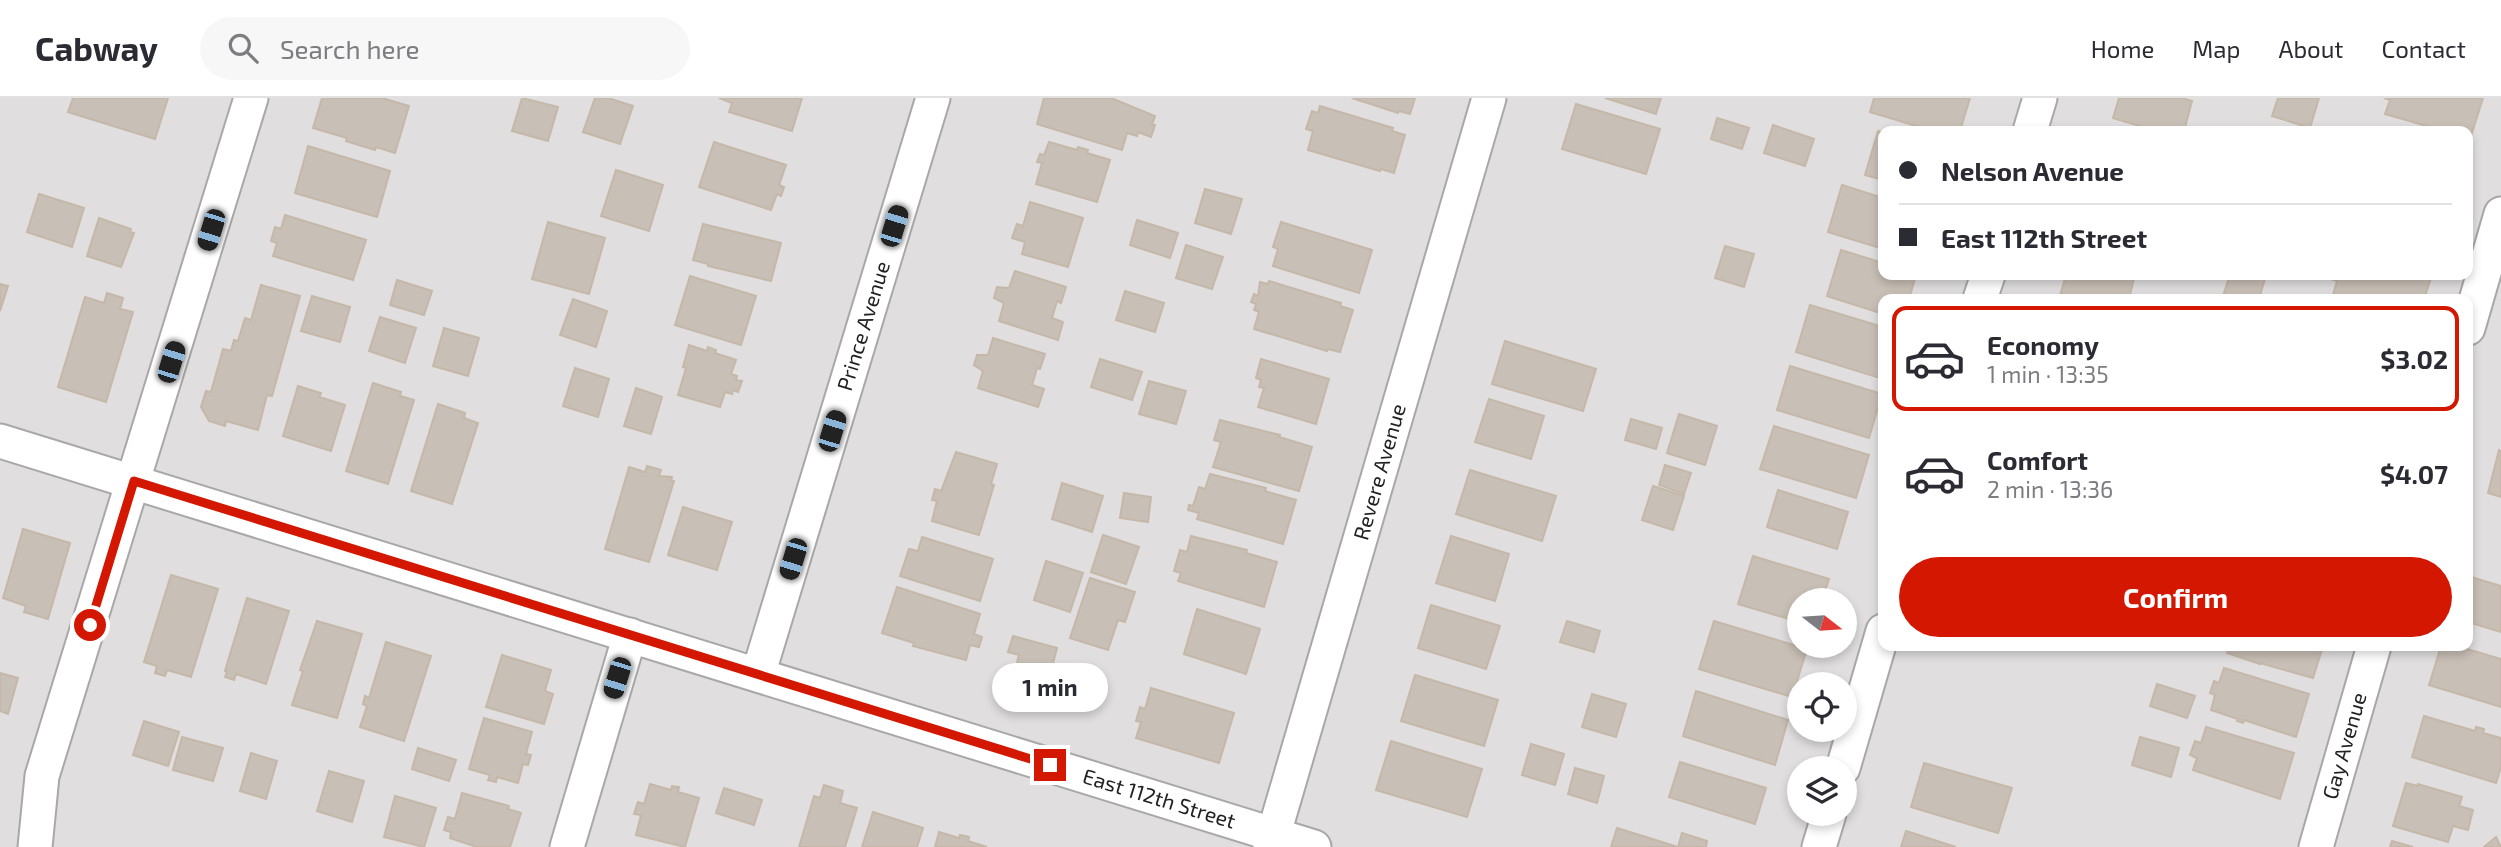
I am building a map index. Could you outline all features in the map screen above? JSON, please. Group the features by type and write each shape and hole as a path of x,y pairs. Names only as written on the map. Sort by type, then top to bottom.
{"street":[{"path":"36,847 42,776 251,98"},
{"name":"Prince Avenue","path":"758,675 933,98"},
{"name":"Revere Avenue","path":"1272,841 1489,98"},
{"path":"2031,126 2039,98"},
{"path":"2473,311 2501,214"},
{"name":"East 112th Street","path":"0,441 758,675 1272,841 1314,847"},
{"path":"567,847 630,635"},
{"path":"1847,756 1878,648"},
{"name":"Gay Avenue","path":"2316,847 2374,651"},
{"path":"1819,847 1825,826"}],"shaded area":[{"path":"0,98 2501,98 2501,847 0,847"}],"building":[{"path":"73,98 168,98 155,139 68,112"},
{"path":"322,98 382,98 409,106 395,153 376,147 375,150 313,128"},
{"path":"522,98 558,107 548,141 512,131"},
{"path":"595,98 608,98 633,106 620,144 583,132"},
{"path":"719,98 802,98 792,131 729,112 732,103"},
{"path":"1044,98 1111,98 1155,116 1152,125 1155,125 1151,137 1138,132 1137,136 1127,133 1122,150 1037,124"},
{"path":"1352,98 1415,98 1410,114 1398,113"},
{"path":"1605,98 1661,98 1656,114"},
{"path":"1874,98 1970,98 1962,126 1916,126 1870,112"},
{"path":"2119,98 2182,98 2192,101 2185,126 2140,126 2113,118"},
{"path":"2278,98 2319,98 2311,126 2272,116"},
{"path":"2384,98 2483,98 2473,130 2473,126 2427,126 2385,114 2390,100"},
{"path":"1576,104 1660,129 1646,174 1562,149"},
{"path":"1320,106 1393,128 1392,131 1405,135 1394,173 1308,150 1313,131 1306,129 1312,111 1318,113"},
{"path":"1717,118 1749,128 1742,149 1711,139"},
{"path":"1773,125 1814,139 1805,166 1764,153"},
{"path":"1878,131 1878,179 1865,175"},
{"path":"714,142 786,165 779,185 784,187 781,196 777,194 771,210 699,187"},
{"path":"1049,142 1077,150 1078,147 1088,150 1087,153 1110,160 1097,202 1036,184 1042,163 1037,162 1040,154 1044,155"},
{"path":"308,146 390,171 377,217 295,193"},
{"path":"616,170 663,185 649,231 601,216"},
{"path":"1842,185 1878,196 1878,247 1828,232"},
{"path":"1205,189 1242,199 1231,234 1195,223"},
{"path":"39,194 84,208 72,247 27,232"},
{"path":"1030,202 1083,218 1068,267 1022,254 1025,242 1012,238 1017,224 1023,226"},
{"path":"285,215 366,240 353,280 273,256 277,243 271,241 275,227 281,229"},
{"path":"99,218 131,229 130,232 134,233 121,267 87,256"},
{"path":"1137,220 1178,233 1170,258 1130,245"},
{"path":"548,222 605,238 589,294 532,279"},
{"path":"1281,222 1372,250 1359,293 1273,266 1278,249 1273,247"},
{"path":"703,224 781,243 771,281 693,260"},
{"path":"1186,245 1223,257 1212,289 1176,278"},
{"path":"1725,246 1754,254 1744,287 1715,278"},
{"path":"1841,250 1878,261 1878,280 1915,280 1910,294 1878,294 1878,312 1827,296"},
{"path":"1015,271 1066,287 1061,303 1057,301 1052,318 1063,322 1058,340 999,321 1004,303 994,298 997,287 1009,288"},
{"path":"690,276 756,296 741,345 675,325"},
{"path":"397,280 432,291 424,315 390,305"},
{"path":"2065,280 2134,280 2130,294 2060,294"},
{"path":"2228,280 2265,280 2260,294 2224,294"},
{"path":"2334,280 2430,280 2426,294 2333,294 2337,281"},
{"path":"1269,281 1341,303 1340,306 1353,310 1340,352 1327,351 1254,329 1259,312 1254,310 1256,304 1251,302 1254,294 1258,296 1260,282 1268,284"},
{"path":"0,284 8,286 0,311"},
{"path":"261,285 300,296 272,396 267,395 258,430 226,421 225,426 209,421 201,407 206,391 211,392 223,349 231,351 234,340 238,341 245,318 251,320"},
{"path":"1125,291 1164,303 1155,332 1116,320"},
{"path":"107,293 123,298 120,309 133,312 106,402 58,387 85,297 104,303"},
{"path":"312,296 350,307 340,342 301,331"},
{"path":"573,299 607,311 596,347 560,335"},
{"path":"1810,305 1878,325 1878,377 1796,352"},
{"path":"380,317 416,328 405,363 369,351"},
{"path":"444,328 479,338 468,376 433,366"},
{"path":"993,338 1045,354 1032,385 1044,389 1038,407 978,388 983,371 974,365 977,355 988,355"},
{"path":"1505,341 1596,369 1583,411 1492,384"},
{"path":"689,345 707,351 708,347 716,350 715,353 736,360 731,374 737,376 736,380 742,381 738,392 725,392 720,407 678,395"},
{"path":"1100,359 1142,372 1132,400 1091,387"},
{"path":"1261,359 1329,379 1316,424 1258,407 1264,388 1259,387 1261,380 1256,378"},
{"path":"1790,366 1878,393 1878,408 1869,438 1777,410"},
{"path":"575,368 609,379 598,417 563,406"},
{"path":"1149,381 1186,391 1176,424 1139,414"},
{"path":"373,383 401,392 400,396 414,400 388,484 346,471"},
{"path":"298,386 321,393 319,397 345,405 331,451 283,436"},
{"path":"636,388 662,397 651,434 624,426"},
{"path":"1489,399 1544,416 1531,459 1475,442"},
{"path":"438,404 465,413 464,418 478,423 452,504 411,491"},
{"path":"1679,414 1717,426 1705,465 1667,453"},
{"path":"1631,419 1662,428 1656,449 1625,440"},
{"path":"1220,420 1280,435 1279,437 1312,447 1299,491 1213,467 1221,442 1214,440"},
{"path":"1774,426 1869,455 1856,498 1760,469"},
{"path":"2499,450 2501,451 2501,497 2488,493"},
{"path":"956,452 997,464 991,484 994,485 979,535 932,521 937,501 932,500 935,489 941,491"},
{"path":"1665,465 1691,473 1684,494 1659,485"},
{"path":"647,466 661,470 659,476 672,477 671,480 674,481 649,562 605,549 629,467 645,472"},
{"path":"1470,470 1556,496 1542,541 1456,514"},
{"path":"1210,474 1266,488 1265,491 1296,500 1283,544 1197,519 1199,513 1188,510 1189,505 1193,506 1199,487 1205,489"},
{"path":"1062,483 1103,496 1092,532 1052,519"},
{"path":"1653,486 1684,496 1673,530 1642,520"},
{"path":"1778,490 1848,512 1837,549 1767,527"},
{"path":"1124,493 1151,497 1148,522 1120,518"},
{"path":"683,507 732,522 717,570 668,555"},
{"path":"23,529 70,543 48,619 24,612 26,606 3,598"},
{"path":"1103,535 1139,547 1126,584 1091,572"},
{"path":"1191,536 1247,550 1246,553 1277,562 1264,607 1178,581 1181,573 1174,571 1180,550 1187,552"},
{"path":"1451,536 1509,554 1495,601 1436,583"},
{"path":"922,537 993,559 980,601 900,576 909,549 918,551"},
{"path":"1753,556 1829,579 1826,588 1787,588 1787,618 1738,604"},
{"path":"1046,561 1083,573 1070,612 1034,600"},
{"path":"171,575 218,589 191,677 167,670 165,676 155,673 157,666 144,662"},
{"path":"1090,578 1135,592 1125,622 1118,620 1108,650 1070,638"},
{"path":"2473,578 2501,586 2501,632 2473,624"},
{"path":"897,587 980,614 974,634 982,637 979,647 970,645 966,660 913,646 914,643 882,633"},
{"path":"247,598 289,611 266,684 236,674 234,680 225,677"},
{"path":"1431,605 1500,626 1486,669 1418,648"},
{"path":"1197,609 1260,629 1246,674 1184,654"},
{"path":"317,621 362,634 337,718 292,705 303,671 300,670"},
{"path":"1567,621 1600,631 1594,652 1560,642"},
{"path":"1714,621 1787,643 1787,658 1804,658 1800,672 1787,672 1787,695 1699,669"},
{"path":"1013,636 1057,648 1047,686 1013,677 1019,655 1008,652"},
{"path":"386,642 431,656 404,741 360,727 367,706 363,704 365,696 369,698"},
{"path":"2228,651 2321,651 2313,678 2227,653"},
{"path":"2439,651 2473,651 2501,659 2501,707 2429,685"},
{"path":"502,655 551,670 545,691 553,694 544,724 486,707"},
{"path":"2224,668 2309,694 2296,737 2244,720 2243,723 2211,710 2215,695 2210,693 2214,681 2219,683"},
{"path":"0,673 18,678 8,714 0,711"},
{"path":"1415,675 1498,700 1484,746 1401,721"},
{"path":"2157,684 2195,696 2187,718 2150,706"},
{"path":"1151,688 1234,713 1219,763 1136,738 1141,722 1136,721 1140,707 1145,709"},
{"path":"1696,691 1787,720 1775,765 1683,736"},
{"path":"1592,694 1626,704 1616,737 1582,727"},
{"path":"2424,716 2475,731 2476,727 2484,729 2483,733 2501,738 2501,767 2496,783 2412,757"},
{"path":"484,718 532,732 526,754 531,755 528,765 523,764 518,783 497,777 496,782 488,780 490,775 469,769"},
{"path":"144,721 179,732 168,766 133,755"},
{"path":"2206,727 2294,753 2280,799 2193,770 2197,758 2190,755 2195,741 2201,743"},
{"path":"182,737 223,748 213,781 173,770"},
{"path":"2140,737 2179,748 2171,777 2132,765"},
{"path":"1391,741 1482,769 1467,817 1376,790"},
{"path":"1531,744 1564,754 1555,785 1522,775"},
{"path":"418,748 456,760 449,781 412,769"},
{"path":"251,753 277,761 266,799 240,791"},
{"path":"1680,762 1766,788 1755,824 1669,797"},
{"path":"1924,763 2012,788 1998,833 1911,807"},
{"path":"1575,768 1604,776 1597,803 1568,794"},
{"path":"329,771 364,781 352,822 317,811"},
{"path":"2406,783 2462,797 2459,806 2473,810 2468,830 2453,826 2448,842 2393,826"},
{"path":"650,784 671,790 672,786 679,787 678,792 699,798 685,847 636,835 641,815 634,814 638,802 644,804"},
{"path":"824,785 843,791 840,803 857,808 845,847 799,847 814,796 820,798"},
{"path":"724,788 762,800 754,825 716,813"},
{"path":"462,793 509,806 508,809 521,813 510,847 477,847 450,838 451,832 444,830 448,817 455,819"},
{"path":"395,796 436,808 424,847 384,837"},
{"path":"873,812 923,828 917,847 862,847"},
{"path":"1617,828 1678,847 1611,847"},
{"path":"1906,831 1956,847 1901,847"},
{"path":"939,832 959,838 960,835 969,837 968,841 987,847 935,847"},
{"path":"1682,833 1707,841 1706,847 1678,847"},
{"path":"2496,837 2501,847 2484,847"},
{"path":"2392,841 2413,847 2390,847"}],"route":[{"path":"90,625 134,481 1050,765"}]}
